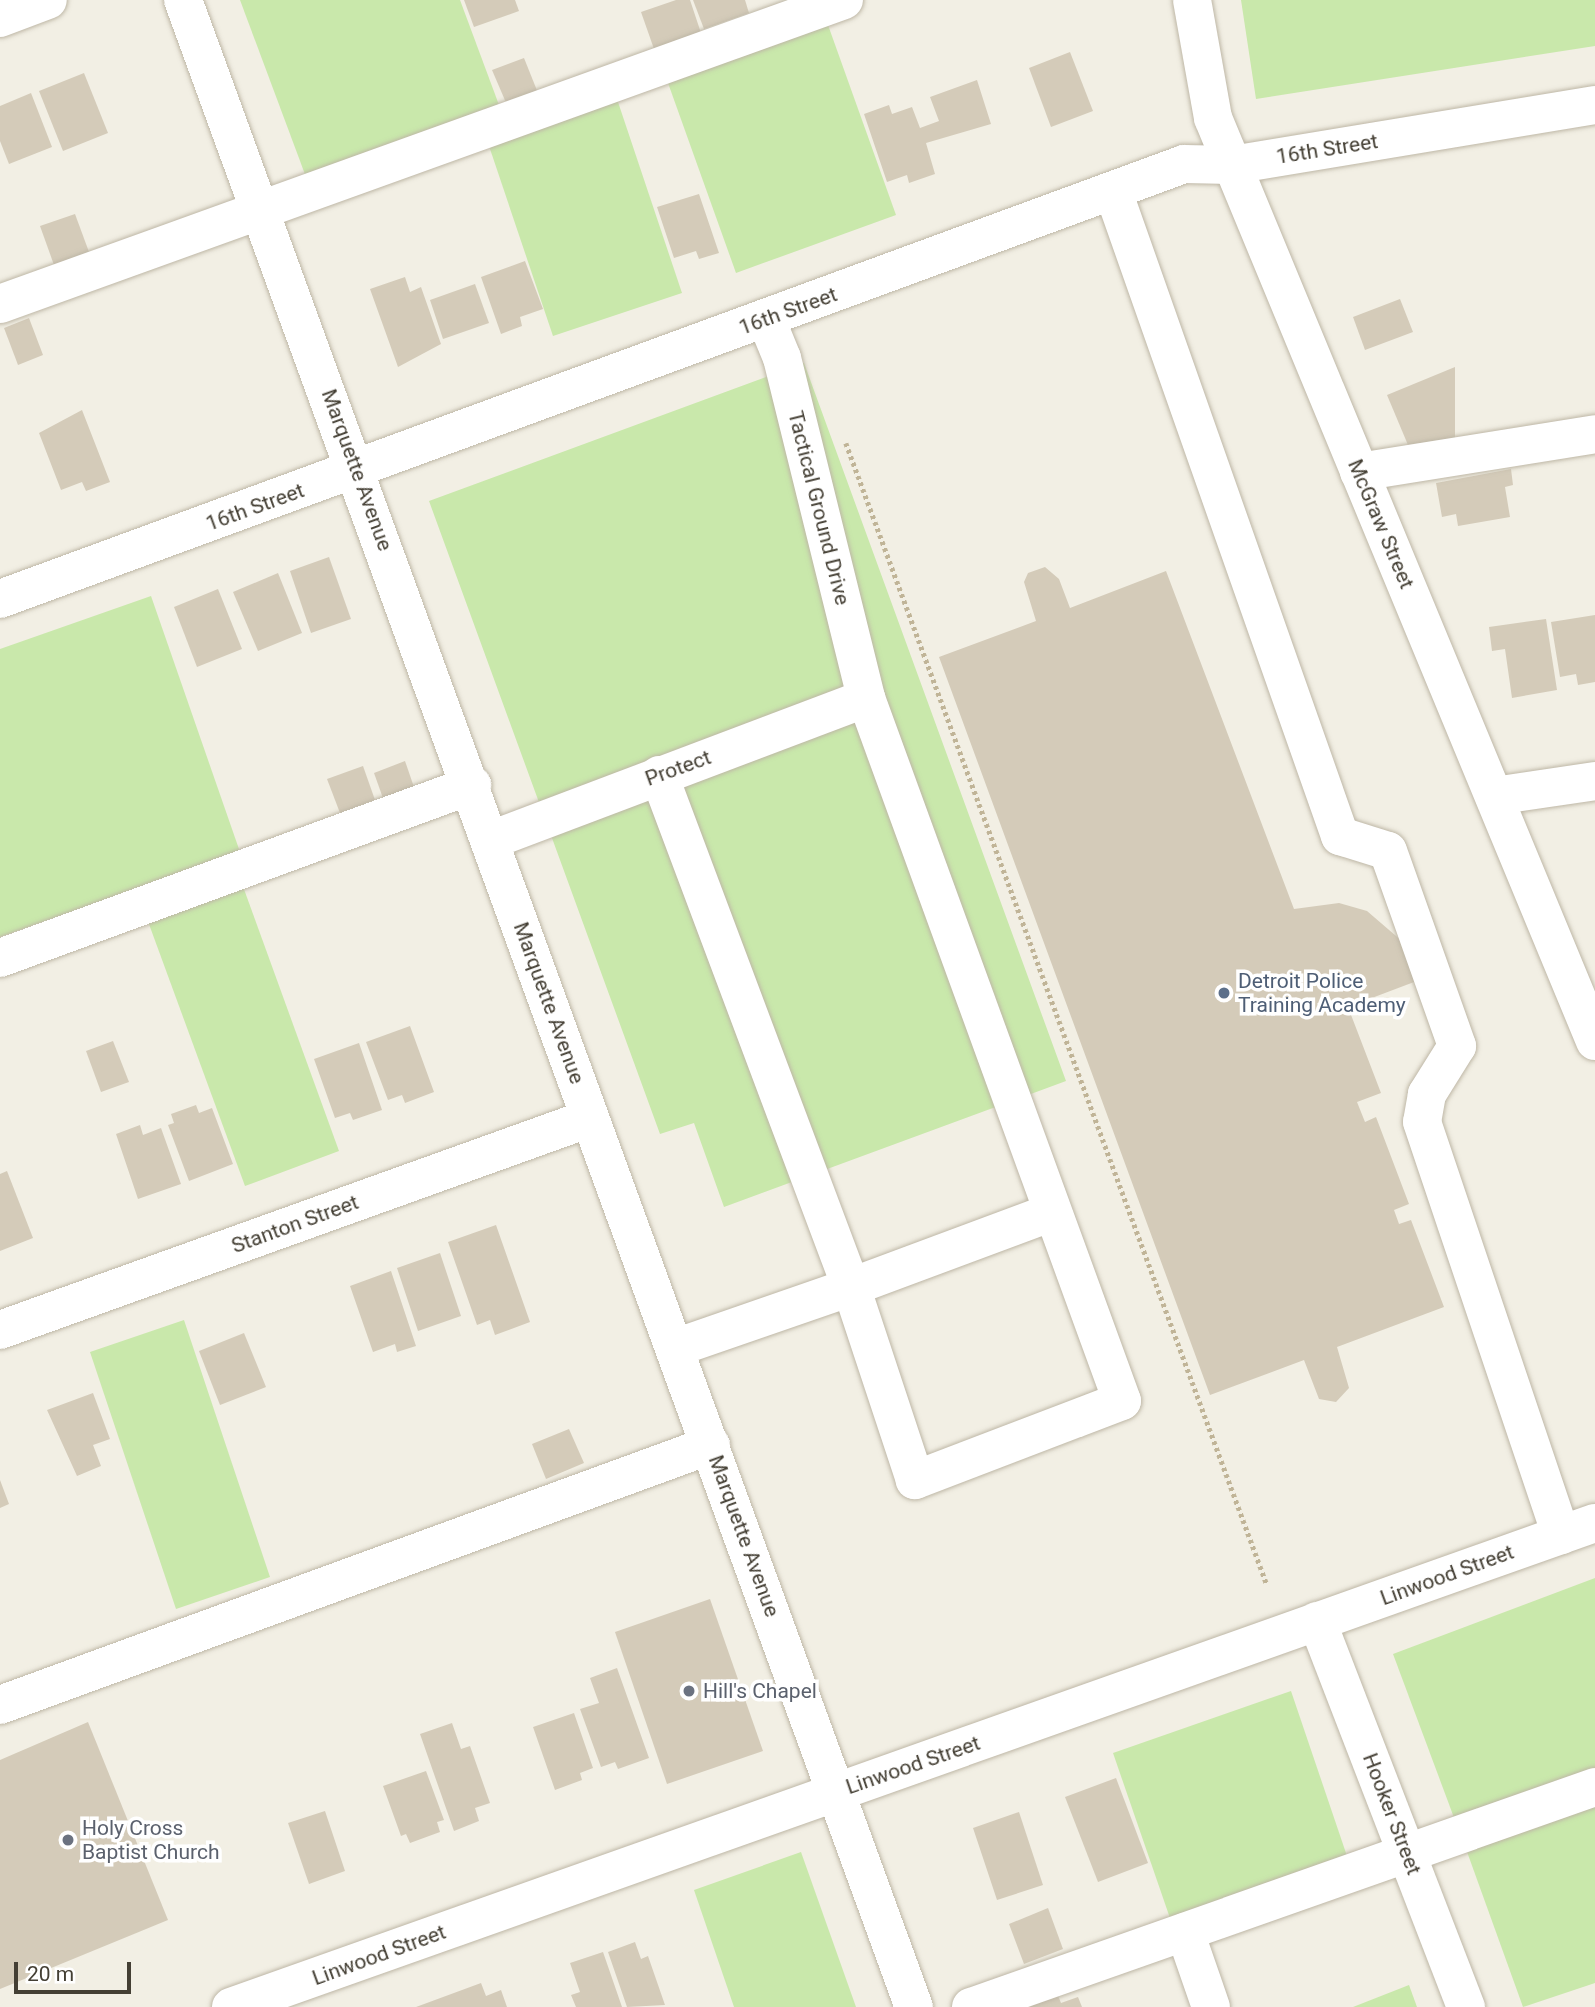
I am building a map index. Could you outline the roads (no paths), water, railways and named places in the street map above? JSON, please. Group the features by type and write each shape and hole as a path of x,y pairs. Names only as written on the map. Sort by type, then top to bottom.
{"street":[{"path":"0,18 48,0"},
{"name":"Marquette Avenue","path":"183,0 358,470 590,1118 914,2007"},
{"path":"0,304 844,0"},
{"name":"McGraw Street","path":"1192,0 1213,118 1595,1041"},
{"name":"16th Street","path":"0,599 358,470 1184,164 1232,165 1595,105"},
{"path":"1113,191 1340,836 1388,851 1457,1046 1427,1094 1422,1122 1578,1529"},
{"name":"Tactical Ground Drive","path":"766,319 782,358 866,698 1122,1401 915,1480 851,1287"},
{"path":"1359,472 1595,434"},
{"name":"Protect","path":"491,840 866,698"},
{"path":"659,775 851,1287"},
{"path":"1494,796 1595,781"},
{"path":"0,958 472,785"},
{"name":"Stanton Street","path":"0,1330 590,1118"},
{"path":"675,1348 851,1287 1053,1212"},
{"path":"0,1704 710,1445"},
{"name":"Linwood Street","path":"231,2007 319,1992 836,1792 1578,1529"},
{"name":"Hooker Street","path":"1317,1622 1466,2007"},
{"path":"971,2007 1595,1787"},
{"path":"1185,1931 1212,2007"}],"place":[{"name":"Detroit Police Training Academy","path":"1224,993"},
{"name":"Hill's Chapel","path":"689,1691"},
{"name":"Holy Cross Baptist Church","path":"68,1840"}]}
